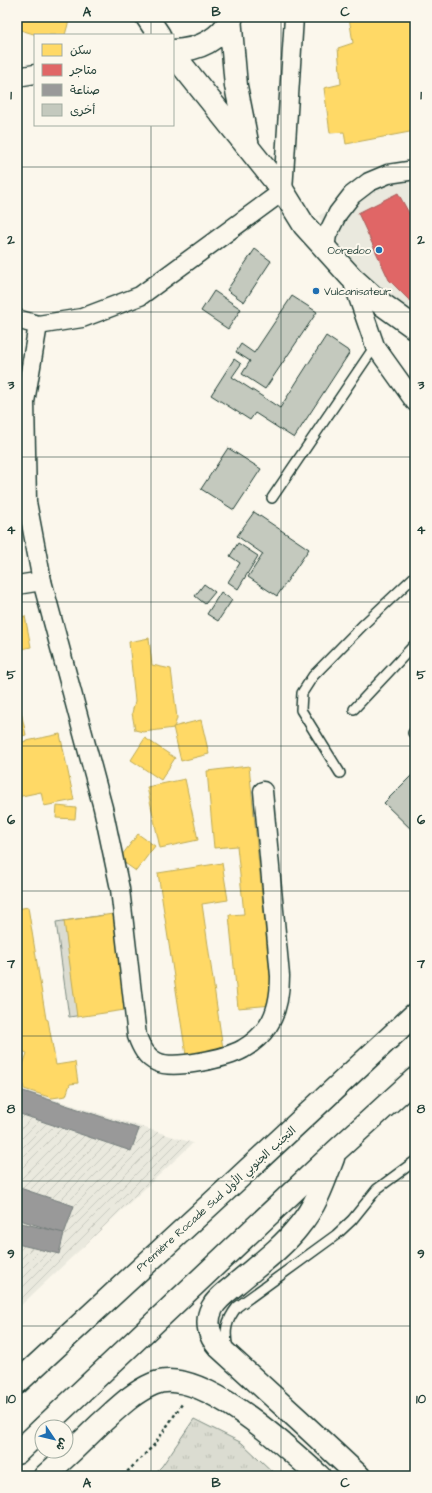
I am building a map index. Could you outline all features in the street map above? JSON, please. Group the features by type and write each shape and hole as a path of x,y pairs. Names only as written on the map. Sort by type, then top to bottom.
{"main road":[{"path":"231,18 233,64 236,86 249,150"},
{"path":"174,51 184,51 211,41 222,31 231,18"},
{"path":"174,55 283,191 304,225 351,277 379,302 415,328"},
{"name":"Première Rocade Sud التجنب الجنوبي الأول","path":"17,1383 415,1014"},
{"path":"52,1419 335,1152 415,1079"},
{"path":"335,1152 319,1195 310,1212 299,1227 285,1241 216,1302 209,1317 210,1334 214,1341 229,1356 359,1476"},
{"path":"17,1369 204,1210"},
{"path":"45,1476 129,1398 154,1384 175,1381 194,1385 241,1411 282,1442 319,1476"},
{"path":"17,1453 34,1437"}],"street":[{"path":"17,319 38,325 82,318 140,296 283,191 294,17"},
{"path":"17,77 34,74"},
{"path":"326,248 327,235 338,213 352,195 369,182 388,174 415,170"},
{"path":"351,277 375,346 415,402"},
{"path":"38,325 25,402 27,502 42,581 103,808 120,889 137,1036 144,1051 150,1058 157,1062 174,1066 194,1063 227,1055 243,1049 257,1038 268,1025 276,1010 280,993 280,976 263,791"},
{"path":"17,585 42,581"}],"lane":[{"path":"272,498 375,346"},
{"path":"340,773 301,710 302,693 313,676 364,624 415,576"},
{"path":"354,709 415,644"},
{"path":"229,1356 226,1341 226,1328 230,1317 237,1307 336,1236 352,1220 377,1189 415,1161"}],"path":[{"path":"123,1476 156,1444 194,1385"}],"shaded area":[{"name":"Ooredoo","path":"415,166 415,317 370,284 318,216"},
{"path":"17,1088 193,1143 17,1309"}],"green space":[{"path":"104,915 117,1010 69,1017 56,922"},
{"path":"194,1419 242,1443 277,1476 152,1476 162,1466"}],"building: سكن":[{"path":"17,17 70,17 65,34 34,34 17,29"},
{"path":"349,17 415,17 415,131 346,144 344,132 330,133 324,88 341,84 338,48 353,43"},
{"path":"25,616 31,647 17,650 17,618"},
{"path":"149,638 152,665 171,669 177,718 174,728 143,732 135,730 132,713 135,701 129,642"},
{"path":"17,693 26,735 17,737"},
{"path":"201,720 209,754 181,761 173,727"},
{"path":"60,734 74,800 44,806 41,792 17,797 17,743"},
{"path":"145,738 175,758 161,780 131,760"},
{"path":"249,766 273,1005 238,1008 229,915 244,914 237,846 214,848 207,771"},
{"path":"185,779 198,840 160,848 147,787"},
{"path":"57,806 76,808 75,819 56,818"},
{"path":"138,834 155,846 136,871 119,859"},
{"path":"222,863 228,900 202,904 223,1049 186,1055 158,873"},
{"path":"28,907 46,1019 48,1020 56,1065 75,1062 78,1083 70,1084 66,1096 52,1098 24,1089 21,1071 27,1053 17,1049 17,909"},
{"path":"113,914 125,1010 77,1017 64,921"}],"building: متاجر":[{"path":"398,193 415,224 415,303 408,299 389,280 358,213"}],"building: صناعة":[{"path":"17,1089 139,1129 131,1151 17,1113"},
{"path":"17,1187 74,1206 64,1234 17,1219"},
{"path":"17,1222 64,1233 59,1254 17,1244"}],"building: أخرى":[{"path":"255,249 271,261 244,302 227,290"},
{"path":"214,291 241,309 228,329 201,311"},
{"path":"292,296 317,312 265,389 242,374 250,361 236,352 241,344 254,353"},
{"path":"326,336 350,352 294,438 255,413 250,420 211,395 234,359 241,364 232,377 280,408"},
{"path":"228,448 261,469 234,510 201,489"},
{"path":"254,512 309,549 277,596 248,577 263,554 237,536"},
{"path":"238,543 258,556 238,589 228,582 240,563 230,556"},
{"path":"204,584 215,592 205,604 195,596"},
{"path":"221,592 232,600 218,621 207,614"},
{"path":"415,772 415,833 384,803"}],"place":[{"name":"Ooredoo","path":"379,250"},
{"name":"Vulcanisateur","path":"316,291"}]}
